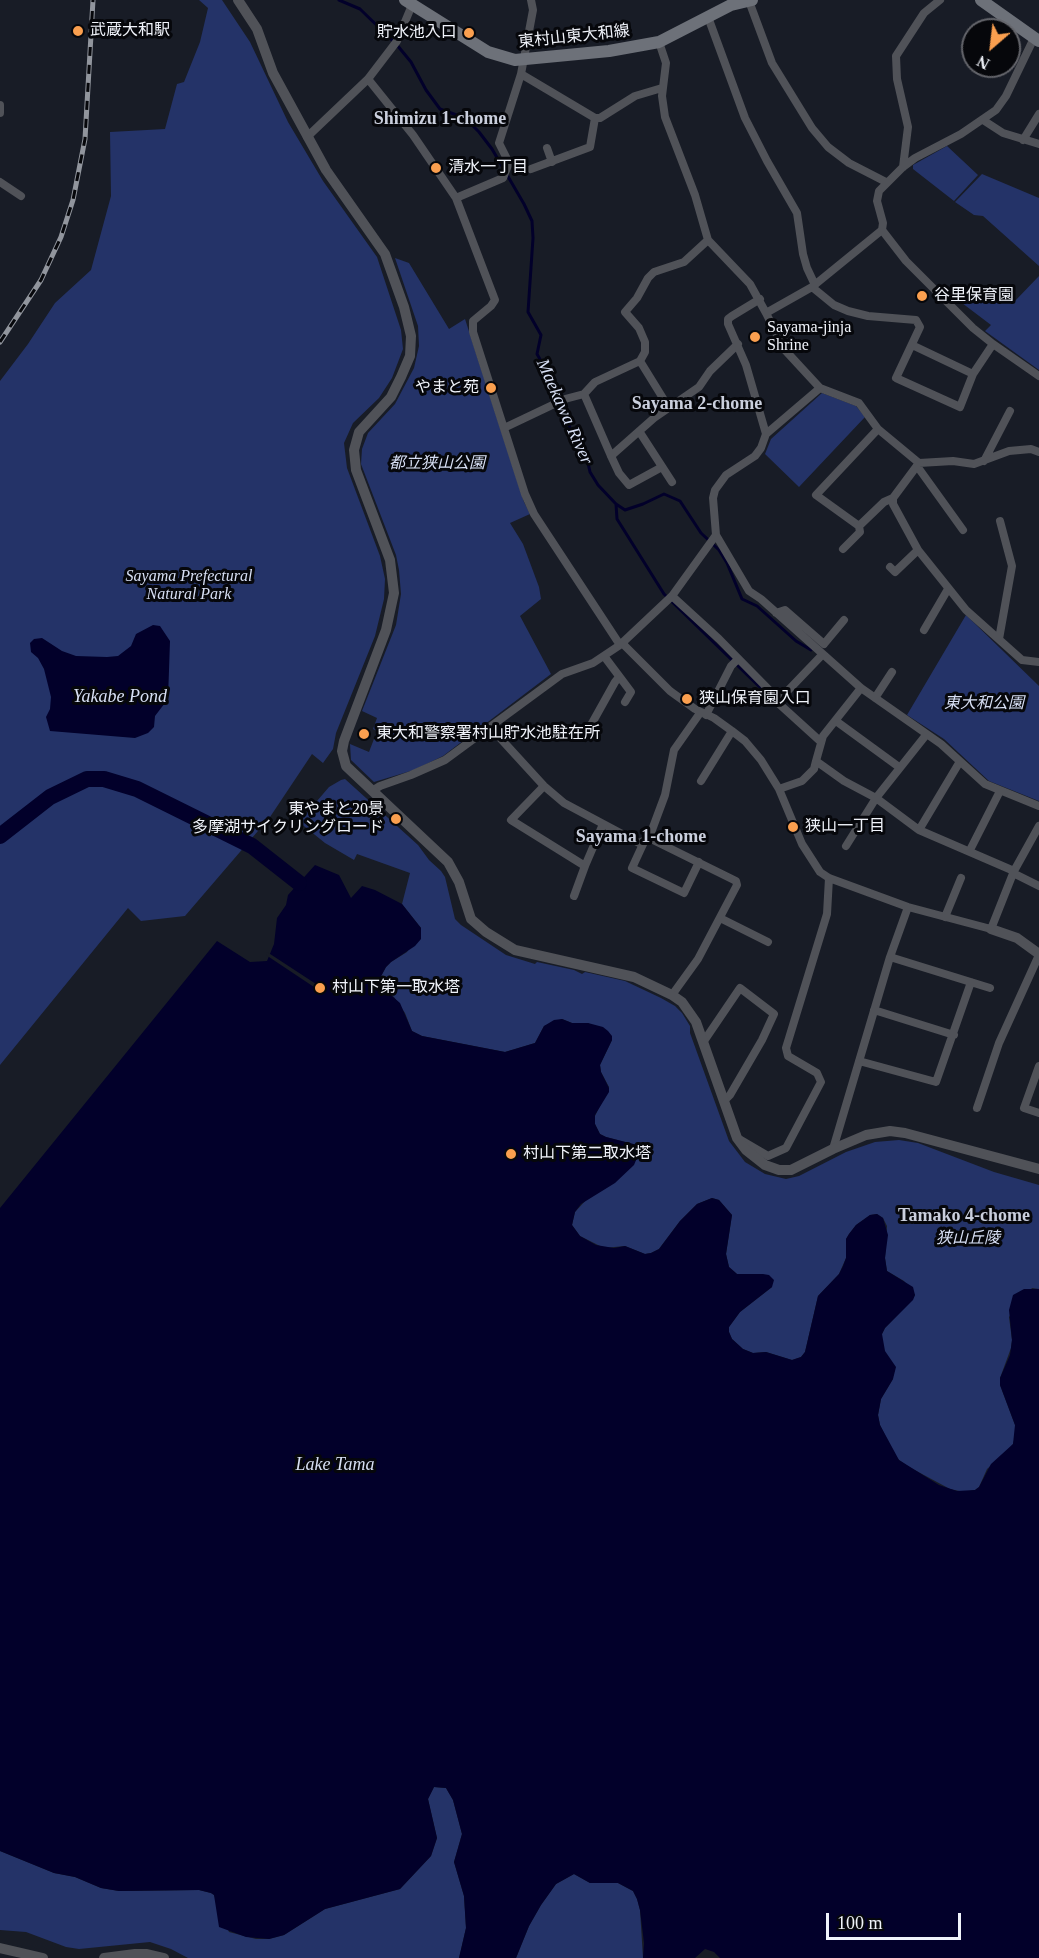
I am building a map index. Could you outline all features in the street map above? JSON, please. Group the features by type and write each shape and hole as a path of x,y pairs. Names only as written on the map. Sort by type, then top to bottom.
{"main road":[{"name":"東村山東大和線","path":"409,2 488,52 502,58 523,60 609,51 659,42 735,1 751,0"},
{"path":"981,0 1037,40"}],"street":[{"path":"238,0 257,29 273,73 307,137 335,185 385,254 404,307 411,336 410,356 401,377 391,397 359,432 354,450 354,463 386,549 393,581 393,604 389,622 344,741 342,751 348,769 448,862 459,882 471,919 486,932 515,950 634,977 682,1002 693,1015 704,1041 737,1138 754,1157 765,1165 779,1170 796,1169 833,1149 874,1133 897,1132 1039,1169"},
{"path":"456,198 503,178 509,163 499,143 521,74 533,10 531,0"},
{"path":"751,0 772,63 813,128 828,147 842,158 886,182"},
{"path":"903,167 908,127 897,79 896,56 924,13 940,0"},
{"path":"307,137 368,79 394,44 409,2"},
{"path":"708,17 745,118 797,213 803,254 813,286 834,305 848,311 868,316 916,320 920,327 896,378 960,407 973,374 993,344"},
{"path":"766,313 813,286 882,230 883,223 877,201 879,191 886,182 903,167 996,110 1037,40"},
{"path":"659,42 666,63 662,88 665,117 669,133 695,195 708,240 750,284 760,299 784,349 820,388 859,403 878,429 918,465 963,530"},
{"path":"521,74 595,118 600,118 635,96 662,88"},
{"path":"368,79 413,135 456,198 495,300 473,321 473,332 525,494 534,514 621,644 670,691 745,741 761,760 778,789 802,844 820,872 829,878 908,907 1017,938 1039,954 999,1043 977,1108"},
{"path":"0,105 0,113"},
{"path":"1023,140 1039,114"},
{"path":"531,169 590,147 595,118"},
{"path":"983,120 1003,133 1039,144"},
{"path":"547,148 552,162"},
{"path":"0,182 21,196"},
{"path":"882,230 906,261 973,328 1039,376"},
{"path":"504,428 584,394 595,382 640,361 645,352 645,342 639,328 626,312 654,272 684,262 708,240"},
{"path":"760,299 728,319 728,324 738,344 753,387 766,434"},
{"path":"611,456 639,431 699,387 710,372 738,344"},
{"path":"912,345 973,374"},
{"path":"640,361 669,408"},
{"path":"372,791 445,760 562,674 593,663 621,644 670,599 712,540 715,490 726,476 755,456 766,434 820,388"},
{"path":"584,394 619,473 629,485 662,467"},
{"path":"984,461 1010,411"},
{"path":"843,549 860,532 859,526 816,495 878,429"},
{"path":"639,431 672,482"},
{"path":"859,526 884,502 893,498 918,465 953,461 974,464 1009,452 1031,449 1039,452"},
{"path":"893,498 893,504 918,550 966,610 1022,660 1039,662"},
{"path":"999,639 1012,566 1000,521"},
{"path":"712,540 749,591 761,599 861,688 941,744 959,763 985,784 1039,806"},
{"path":"890,567 895,572 918,550"},
{"path":"924,630 948,589"},
{"path":"670,599 719,639 735,662 779,700 777,702 820,741"},
{"path":"776,613 784,610 824,644 844,620"},
{"path":"779,700 822,655"},
{"path":"604,657 631,692 625,702"},
{"path":"699,862 684,893 632,868 665,795 674,750 703,714 735,662"},
{"path":"875,698 892,672"},
{"path":"591,725 620,677"},
{"path":"778,789 802,781 814,768 820,741 861,688"},
{"path":"836,721 899,767"},
{"path":"490,727 544,786 575,810 635,841 646,840 699,862 736,881 737,885 698,959 672,995"},
{"path":"701,781 732,731"},
{"path":"846,846 876,798 926,735"},
{"path":"816,761 844,781 876,798 919,830 970,850 1039,886"},
{"path":"919,830 959,763"},
{"path":"544,786 512,820 585,866"},
{"path":"970,850 1000,791"},
{"path":"574,896 603,824"},
{"path":"991,929 1014,872 1039,826"},
{"path":"737,1138 768,1156 786,1148 821,1082 817,1073 788,1056 786,1048 827,914 829,878"},
{"path":"945,917 961,878"},
{"path":"833,1149 890,957 908,907"},
{"path":"720,918 768,942"},
{"path":"890,957 990,988"},
{"path":"859,1061 936,1083 971,982"},
{"path":"704,1041 740,988 774,1014 762,1040 730,1095 724,1101"},
{"path":"874,1010 954,1035"},
{"path":"1039,1068 1024,1108 1039,1113"},
{"path":"0,1948 44,1958"},
{"path":"104,1958 135,1954 164,1958"}],"green space":[{"name":"Sayama Prefectural Natural Park","path":"199,0 222,0 250,42 288,122 323,181 377,257 401,330 403,349 392,378 379,398 353,423 344,443 347,468 380,556 385,579 384,599 375,636 336,733 333,749 323,763 312,754 270,817 185,916 141,921 128,908 0,1065 0,381 55,303 91,270 111,196 110,132 165,129 177,84 184,82 200,42 208,8"},
{"path":"947,146 978,175 954,201 913,169 913,165"},
{"path":"982,174 1039,198 1039,266 983,216 974,215 955,202"},
{"name":"都立狭山公園","path":"395,258 409,263 449,329 465,319 524,502 530,514 510,523 523,544 539,587 541,599 520,616 551,674 443,756 414,770 374,782 351,760 350,744 369,752 377,731 373,729 377,718 362,711 396,625 401,594 396,555 361,464 362,449 368,433 395,404 414,368 419,346 418,326"},
{"path":"1039,276 1039,370 985,331 991,325 962,303 975,299 1014,302"},
{"path":"822,393 856,406 865,417 799,487 765,454 771,439"},
{"name":"東大和公園","path":"966,615 1039,686 1039,801 989,781 944,739 907,715"},
{"name":"狭山丘陵","path":"345,779 418,845 441,871 445,877 455,919 461,925 506,955 535,964 537,962 574,970 582,974 585,972 625,981 675,1006 690,1026 690,1033 729,1141 745,1162 765,1174 786,1179 799,1176 846,1152 875,1142 899,1140 918,1143 994,1172 1039,1185 1039,1289 1032,1288 1009,1317 1011,1348 1000,1378 1000,1385 1015,1425 1015,1437 1009,1449 987,1469 979,1487 964,1492 950,1489 909,1467 894,1454 880,1425 878,1415 881,1399 893,1379 882,1343 882,1334 915,1295 904,1281 887,1271 885,1258 887,1226 883,1218 877,1214 870,1215 856,1225 846,1239 846,1258 839,1274 818,1296 805,1352 801,1357 792,1360 766,1352 753,1353 743,1349 732,1339 729,1327 740,1312 772,1287 747,1274 737,1274 729,1267 726,1254 732,1215 719,1200 712,1198 697,1204 680,1221 659,1249 651,1253 645,1254 625,1246 604,1248 580,1236 572,1225 575,1212 637,1145 600,1134 595,1124 595,1116 609,1087 600,1065 612,1040 588,1023 572,1023 562,1019 544,1026 535,1043 505,1052 422,1036 412,1031 405,1013 394,997 380,985 379,980 391,962 407,952 421,928 402,904 410,873 357,854 354,860 325,843 299,822 329,787"},
{"path":"434,1787 446,1788 453,1800 462,1834 454,1862 464,1896 466,1928 459,1958 188,1958 150,1942 79,1949 66,1947 26,1932 0,1930 0,1851 54,1873 75,1877 101,1888 119,1891 199,1890 211,1893 214,1895 229,1932 256,1939 269,1939 284,1935 325,1909 400,1889 431,1856 437,1838 428,1799"},
{"path":"574,1874 590,1883 618,1883 633,1891 640,1910 643,1958 516,1958 529,1926 541,1905 556,1884"}],"water":[{"name":"Yakabe Pond","path":"153,625 160,626 170,641 168,699 155,716 154,727 148,733 135,738 50,731 46,717 50,709 51,697 44,669 38,658 31,652 30,643 34,639 42,638 62,651 76,656 118,656 131,646 136,634"},
{"name":"Lake Tama","path":"315,865 339,875 351,898 362,886 402,904 421,928 421,939 415,946 391,962 379,980 385,990 400,1003 412,1031 422,1036 505,1052 535,1043 544,1026 554,1020 588,1023 603,1027 608,1031 612,1040 600,1065 609,1092 595,1115 595,1124 600,1134 637,1145 639,1153 634,1165 615,1183 581,1204 575,1212 572,1225 580,1236 596,1245 614,1248 625,1246 645,1254 651,1253 659,1249 680,1221 697,1204 712,1198 719,1200 732,1215 726,1254 729,1267 737,1274 763,1274 769,1275 774,1280 772,1287 740,1312 729,1327 732,1339 743,1349 753,1353 766,1352 792,1360 801,1357 805,1352 818,1296 839,1274 843,1266 846,1258 846,1239 856,1225 870,1215 877,1214 883,1218 888,1235 885,1258 887,1271 913,1287 915,1295 882,1334 885,1351 896,1367 893,1379 881,1399 878,1415 880,1425 899,1460 939,1485 957,1491 975,1490 979,1487 991,1464 1013,1444 1015,1425 1000,1385 1000,1378 1010,1355 1012,1340 1009,1310 1013,1295 1024,1289 1039,1289 1039,1958 720,1958 714,1952 705,1949 695,1958 643,1958 644,1943 640,1910 633,1891 618,1883 590,1883 574,1874 556,1884 541,1905 529,1926 516,1958 459,1958 466,1928 464,1896 454,1862 462,1834 453,1800 446,1788 434,1787 428,1799 437,1838 431,1856 400,1889 325,1909 284,1935 269,1939 246,1937 219,1927 214,1895 211,1893 199,1890 119,1891 101,1888 75,1877 54,1873 0,1851 0,1208 217,941 250,962 267,961 274,944 277,918 286,905 288,895"}],"pier":[{"path":"267,952 316,984 314,987 266,955"}],"waterway":[{"name":"Maekawa River","path":"339,0 360,9 397,45 411,62 426,90 440,109 465,118 479,132 492,149 524,204 532,221 528,312 541,335 537,354 558,391 570,428 598,485 625,510 664,494 680,501 701,533 719,550 742,599 757,606 796,641 811,650"},
{"name":"Maekawa River","path":"616,504 617,519 664,594 773,700"},
{"path":"0,836 50,797 87,779 104,779 137,789 252,846 299,883"}],"railway":[{"path":"0,342 41,280 61,237 73,200 85,139 93,0"}],"place":[{"name":"武蔵大和駅","path":"78,31"},
{"name":"貯水池入口","path":"469,33"},
{"name":"清水一丁目","path":"436,168"},
{"name":"谷里保育園","path":"922,296"},
{"name":"Sayama-jinja Shrine","path":"755,337"},
{"name":"やまと苑","path":"491,388"},
{"name":"狭山保育園入口","path":"687,699"},
{"name":"東大和警察署村山貯水池駐在所","path":"364,734"},
{"name":"東やまと20景 多摩湖サイクリングロード","path":"396,819"},
{"name":"狭山一丁目","path":"793,827"},
{"name":"村山下第一取水塔","path":"320,988"},
{"name":"村山下第二取水塔","path":"511,1154"}],"district":[{"name":"Shimizu 1-chome","path":"440,119"},
{"name":"Sayama 2-chome","path":"697,404"},
{"name":"Sayama 1-chome","path":"641,837"},
{"name":"Tamako 4-chome","path":"964,1216"}]}
